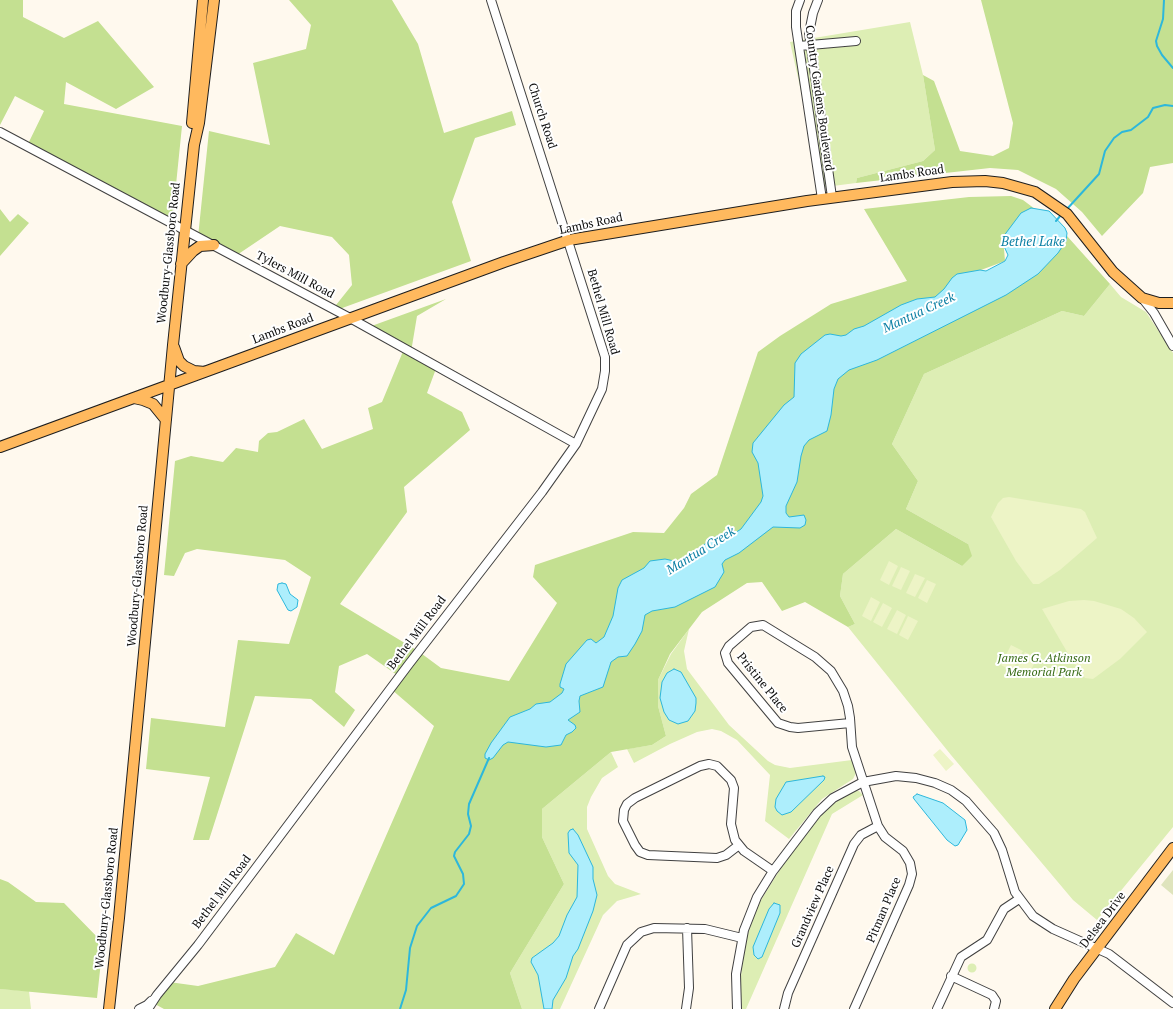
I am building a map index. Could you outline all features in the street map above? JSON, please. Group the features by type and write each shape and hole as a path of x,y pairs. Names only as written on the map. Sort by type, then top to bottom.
{"main road":[{"name":"Woodbury-Glassboro Road","path":"194,145 192,123 203,0"},
{"name":"Woodbury-Glassboro Road","path":"109,1009 120,912 172,345 194,145 199,123 214,0"},
{"name":"Lambs Road","path":"0,447 207,372 350,318 569,240 832,197 952,182 985,181 1020,186 1035,192 1062,210 1075,223 1113,272 1142,298 1159,303 1173,303"},
{"path":"181,264 200,246 214,245"},
{"path":"172,345 179,360 184,366 194,371 207,372"},
{"path":"134,398 153,404 166,420"},
{"name":"Delsea Drive","path":"1055,1009 1173,848"}],"street":[{"name":"Church Road","path":"491,0 569,240"},
{"name":"Country Gardens Boulevard","path":"800,0 796,11 796,22 822,199"},
{"name":"Country Gardens Boulevard","path":"818,0 810,24 811,45 832,197"},
{"path":"799,46 856,41"},
{"name":"Tylers Mill Road","path":"0,132 350,318 576,444"},
{"name":"Bethel Mill Road","path":"148,1009 157,994 202,939 409,664 542,492 576,444 602,389 605,371 605,357 569,240"},
{"path":"1142,298 1154,313 1173,346"},
{"name":"Pristine Place","path":"850,723 798,728 778,723 728,664 725,653 729,646 754,626 763,625 815,658 831,672 845,696 850,710 851,744 864,782"},
{"path":"739,845 728,854 717,858 648,855 640,852 635,846 624,822 624,810 627,804 633,800 700,766 714,765 722,770 733,785 734,793 731,824 734,837 739,845 773,871"},
{"path":"738,1009 736,974 742,938 753,905 773,871 822,808 843,792 864,782 888,776 916,778 944,786 962,797 974,808 994,833 1001,846 1013,886 1019,898 1031,913 1045,924 1118,960 1173,1004"},
{"name":"Pitman Place","path":"854,1009 909,885 911,876 911,868 906,856 901,849 886,838 878,826 864,782"},
{"name":"Grandview Place","path":"784,1009 788,992 854,844 863,834 878,826"},
{"path":"937,1009 951,976 963,955 987,940 1004,909 1019,898"},
{"path":"599,1009 627,945 634,936 651,928 687,928 709,929 742,938"},
{"path":"686,1009 689,991 687,928"},
{"path":"951,976 992,995 996,1003 994,1009"},
{"path":"139,1009 146,1006 157,994"}],"green space":[{"path":"0,0 23,0 23,17 64,38 98,21 154,87 116,109 66,82 64,104 182,126 172,224 27,146 44,111 15,96 0,125"},
{"path":"289,0 392,0 418,44 444,133 512,111 516,125 475,138 452,202 471,261 334,311 332,310 352,285 349,255 332,237 280,226 234,257 198,237 209,131 270,145 253,63 306,49 311,25"},
{"path":"981,0 1173,0 1173,163 1150,167 1143,193 1102,236 1082,212 1056,189 1018,170 990,168 856,183 857,178 923,161 935,150 923,75 934,81 960,151 993,156 1009,148 1013,123"},
{"path":"910,22 923,75 935,150 923,161 857,178 856,183 825,187 814,149 790,42"},
{"path":"1011,196 1023,200 1039,212 1003,237 1005,261 949,282 1006,295 1067,236 1110,284 1084,316 1062,311 924,374 892,444 918,481 906,509 968,544 972,556 962,566 896,529 843,574 840,596 855,624 848,627 805,602 782,611 762,582 747,583 702,612 670,654 658,680 658,706 666,736 652,745 611,752 542,809 542,837 564,884 510,973 522,1009 164,1009 153,1003 169,982 198,986 275,967 296,933 334,955 434,726 391,689 400,677 367,654 339,666 335,692 355,710 344,727 311,699 255,696 209,840 193,840 210,777 146,769 151,718 225,727 238,640 289,644 311,577 285,560 197,549 185,553 174,576 164,575 175,461 191,456 223,462 236,448 258,452 259,441 268,433 277,432 304,419 322,449 373,429 368,408 382,402 404,349 366,328 446,299 417,316 411,352 437,366 427,393 462,412 470,430 404,487 407,512 340,604 418,651 441,668 509,681 557,603 533,577 535,565 633,532 664,533 684,508 691,494 717,475 758,352 780,336 831,304 907,281 864,209 969,197"},
{"path":"0,209 10,222 18,214 29,223 0,256"},
{"name":"James G. Atkinson Memorial Park","path":"1110,284 1121,297 1146,312 1173,353 1173,827 1097,920 1073,900 951,755 848,627 855,624 840,596 843,574 896,529 962,566 968,544 906,509 918,481 892,444 924,374 1062,311 1084,316"},
{"path":"1009,497 1081,509 1085,512 1097,538 1060,570 1039,584 1033,584 1016,561 991,517 998,503 1003,498"},
{"path":"889,561 898,566 889,585 880,580"},
{"path":"901,567 910,571 901,590 892,586"},
{"path":"915,574 925,578 915,597 906,593"},
{"path":"927,580 936,584 927,603 918,598"},
{"path":"871,597 880,602 871,621 862,616"},
{"path":"1069,601 1094,601 1121,609 1134,618 1147,632 1120,659 1093,679 1085,678 1070,657 1042,609"},
{"path":"883,603 892,608 882,627 873,622"},
{"path":"897,610 906,615 897,634 887,629"},
{"path":"908,616 918,621 908,640 899,635"},
{"path":"689,629 684,651 687,669 729,725 768,761 775,765 790,768 852,760 856,773 853,779 822,799 789,839 765,821 770,775 737,740 721,731 712,729 697,732 634,763 627,749 652,745 666,736 658,706 658,680 671,654"},
{"path":"1011,645 1023,651 1012,671 1001,665"},
{"path":"1025,652 1037,658 1027,678 1015,672"},
{"path":"940,749 954,764 946,771 933,755"},
{"path":"611,752 618,767 602,778 591,797 587,807 587,829 608,876 615,884 641,894 617,901 603,915 560,1009 522,1009 510,973 564,884 542,837 542,809"},
{"path":"853,791 859,791 863,795 832,814 746,1009 742,1009 740,985 743,958 746,939 758,905 781,868 818,819 830,806"},
{"path":"1173,870 1173,895 1161,885"},
{"path":"0,879 8,882 36,902 64,903 103,943 97,998 0,989"},
{"path":"972,963 977,968 972,973 967,968"},
{"path":"0,989 29,991 31,1009 0,1009"}],"water":[{"name":"Bethel Lake","path":"1031,208 1049,211 1065,228 1067,233 1066,241 1058,253 1038,274 1006,295 877,360 849,370 838,379 834,389 831,415 827,431 809,440 804,446 797,482 786,506 786,513 789,517 804,515 806,520 805,525 800,528 773,527 739,553 725,560 722,564 724,572 715,587 675,607 652,611 645,615 642,631 635,644 627,656 618,657 611,662 603,687 580,696 580,712 568,720 575,725 576,728 566,735 561,745 546,747 508,742 503,745 493,758 489,760 485,758 485,754 491,743 510,717 530,709 536,704 550,702 562,693 564,689 560,687 560,684 566,664 587,640 591,639 596,643 604,637 613,616 618,588 622,580 644,568 650,561 665,559 681,561 690,557 696,550 717,536 732,535 741,529 761,502 763,496 758,463 752,452 753,443 784,405 794,397 795,363 801,354 825,335 846,335 854,329 864,326 901,305 917,299 935,297 957,274 980,270 986,271 1005,261 1008,255 1002,242 1003,237 1021,213"},
{"path":"278,584 286,584 290,594 298,600 297,607 291,611 288,610 277,590"},
{"path":"674,669 681,672 696,698 695,711 688,721 678,724 669,720 664,712 660,698 662,682 667,673"},
{"path":"823,776 825,777 824,780 791,812 782,815 777,811 775,807 776,799 786,782"},
{"path":"917,794 943,803 965,820 967,830 958,845 955,846 947,840 914,799 913,797"},
{"path":"573,829 578,835 593,867 593,879 597,895 593,911 578,949 573,956 566,978 553,1000 552,1009 544,1009 538,975 531,962 532,958 553,943 559,936 567,915 577,897 578,865 569,853 568,833"},
{"path":"774,903 780,905 780,913 762,957 758,959 754,955 753,947 769,909"}],"waterway":[{"name":"Mantua Creek","path":"1164,0 1163,19 1156,41 1162,55 1173,68"},
{"name":"Mantua Creek","path":"1067,209 1099,174 1105,151 1114,138 1122,132 1131,130 1148,117 1153,108 1165,105 1173,106"},
{"name":"Mantua Creek","path":"1056,221 1061,215"},
{"name":"Mantua Creek","path":"400,1009 406,990 410,948 417,926 431,908 456,896 464,884 463,874 454,856 455,852 469,834 471,826 468,814 469,804 489,758"}]}
